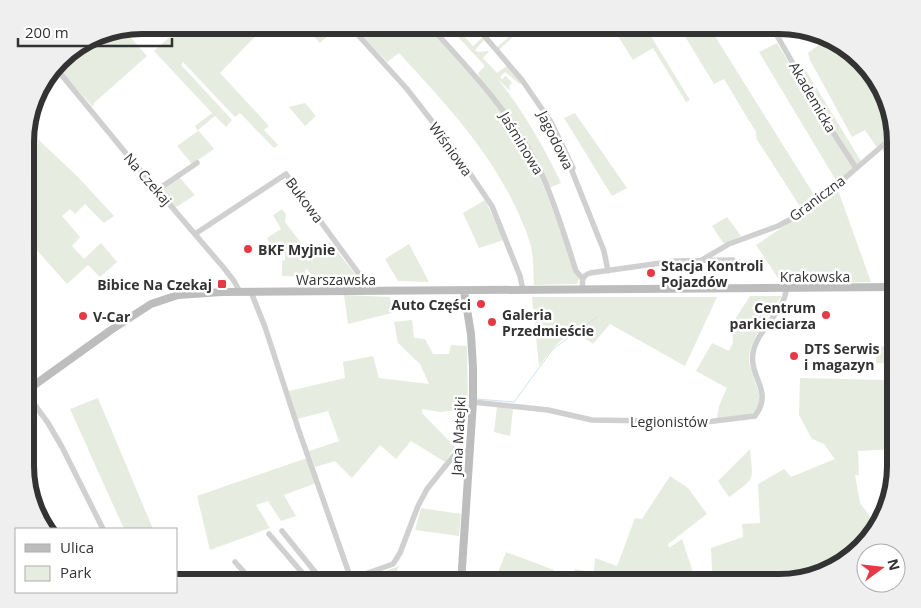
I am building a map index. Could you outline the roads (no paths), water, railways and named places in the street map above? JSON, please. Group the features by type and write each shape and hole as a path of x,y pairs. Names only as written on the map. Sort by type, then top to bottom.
{"main road":[{"name":"Krakowska","path":"674,289 887,287"},
{"name":"Warszawska","path":"34,386 111,330 151,304 171,296 184,294 674,289"},
{"name":"Jana Matejki","path":"463,574 473,402 470,325 464,290"}],"street":[{"name":"Wiśniowa","path":"357,34 407,89 452,147 492,206 520,276 523,290"},
{"name":"Jaśminowa","path":"437,34 478,79 518,132 542,177 576,270 583,279"},
{"name":"Jagodowa","path":"482,34 522,80 550,122 573,168 572,171 604,251 608,270"},
{"name":"Akademicka","path":"776,34 856,168"},
{"name":"Na Czekaj","path":"59,72 229,274 240,292"},
{"name":"Graniczna","path":"700,260 729,244 786,222 831,190 887,141"},
{"path":"157,190 197,163"},
{"name":"Bukowa","path":"195,234 286,174 367,285 368,291"},
{"name":"Graniczna","path":"583,279 590,273 675,261 733,260"},
{"path":"583,279 583,290"},
{"name":"Legionistów","path":"473,402 548,410 592,420 654,421 690,424 756,416 762,405 763,397 753,366 754,349 765,327 784,300 786,288"},
{"path":"251,292 265,327 346,574"},
{"path":"34,403 62,447 102,528"},
{"path":"368,574 393,564 400,553 418,506 427,489 458,452 470,451"},
{"path":"282,531 317,574"},
{"path":"269,534 303,574"},
{"path":"235,562 246,574"}],"waterway":[{"path":"476,399 514,402 553,349 597,317"},
{"path":"394,574 398,566"}],"place":[{"name":"BKF Myjnie","path":"248,249"},
{"name":"Stacja Kontroli Pojazdów","path":"651,273"},
{"name":"Bibice Na Czekaj","path":"222,284"},
{"name":"Auto Części","path":"481,304"},
{"name":"Centrum parkieciarza","path":"826,315"},
{"name":"V-Car","path":"83,316"},
{"name":"Galeria Przedmieście","path":"492,322"},
{"name":"DTS Serwis i magazyn","path":"794,356"}]}
